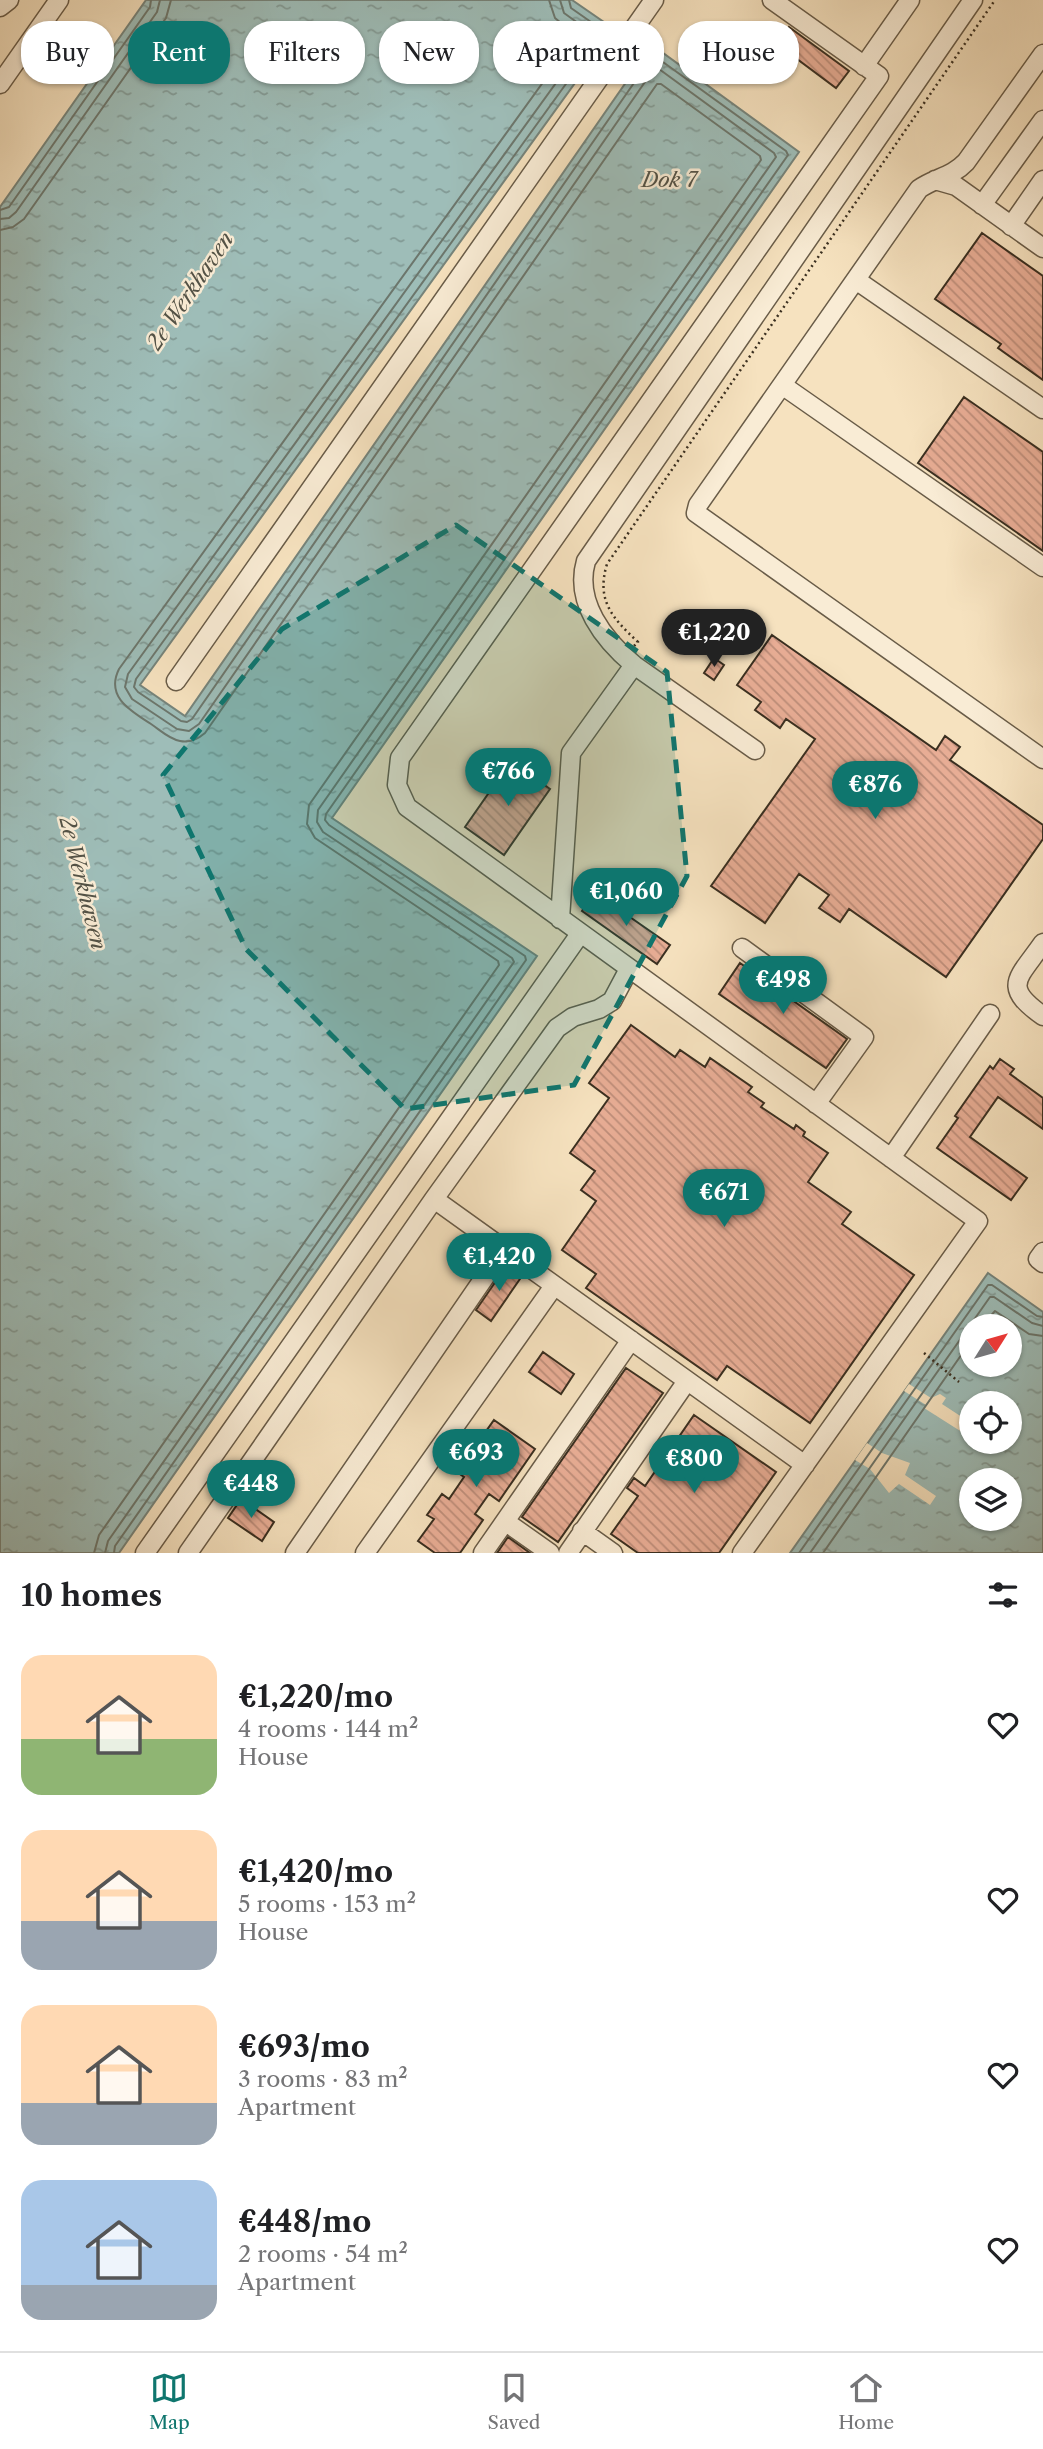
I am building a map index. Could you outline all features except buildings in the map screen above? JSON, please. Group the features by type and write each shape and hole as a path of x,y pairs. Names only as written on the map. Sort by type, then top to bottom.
{"lane":[{"path":"0,7 9,0"},
{"path":"0,84 59,0"},
{"path":"176,681 654,0"},
{"path":"743,1553 978,1221 407,807 397,785 400,758 879,76 772,0"},
{"path":"864,66 910,0"},
{"path":"755,750 630,661 600,627 585,600 582,586 586,561 973,0"},
{"path":"1043,54 957,172 919,189 698,505 696,513 1043,758"},
{"path":"982,205 1043,120"},
{"path":"935,180 956,186 1043,248"},
{"path":"1011,226 1043,180"},
{"path":"856,279 1043,409"},
{"path":"782,385 1043,567"},
{"path":"560,919 572,753 630,661"},
{"path":"145,1553 580,934"},
{"path":"1043,943 1017,984 1017,992 1022,1001 1043,1016"},
{"path":"742,948 864,1037 816,1104"},
{"path":"188,1553 433,1199 557,1028 573,1017 599,1009 612,1001 629,969"},
{"path":"891,1158 990,1014"},
{"path":"433,1199 805,1465"},
{"path":"295,1553 504,1249"},
{"path":"1043,1252 1038,1259 1043,1263"},
{"path":"365,1553 554,1286"},
{"path":"483,1553 631,1340"},
{"path":"568,1553 687,1381"},
{"path":"506,1521 550,1553"},
{"path":"582,1531 613,1553"}],"path":[{"path":"630,661 638,642 620,626 609,609 603,579 607,564 995,0"},
{"path":"923,1353 959,1382"}],"highlighted area":[{"path":"456,525 667,672 687,876 574,1085 405,1109 246,949 163,775 282,629"}],"water":[{"path":"146,0 572,0 602,21 493,21 493,84 574,84 140,685 185,716 625,84 664,84 664,54 678,64 678,84 706,84 799,152 332,818 537,956 119,1553 0,1553 0,207 87,84 114,84 114,45 128,26 128,84 230,84 230,21 131,21"},
{"path":"988,1273 1043,1312 1043,1553 790,1553 959,1314 959,1377 1022,1377 1022,1314 959,1314"}],"pier":[{"path":"909,1384 931,1398 940,1394 946,1398 942,1404 959,1415 959,1430 924,1408 926,1405 904,1391"},
{"path":"867,1443 882,1453 910,1463 905,1475 936,1496 930,1505 899,1484 889,1493 870,1469 855,1460"}],"water label":[{"name":"Dok 7","path":"669,179"},
{"name":"2e Werkhaven","path":"190,291"},
{"name":"2e Werkhaven","path":"83,883"}]}
